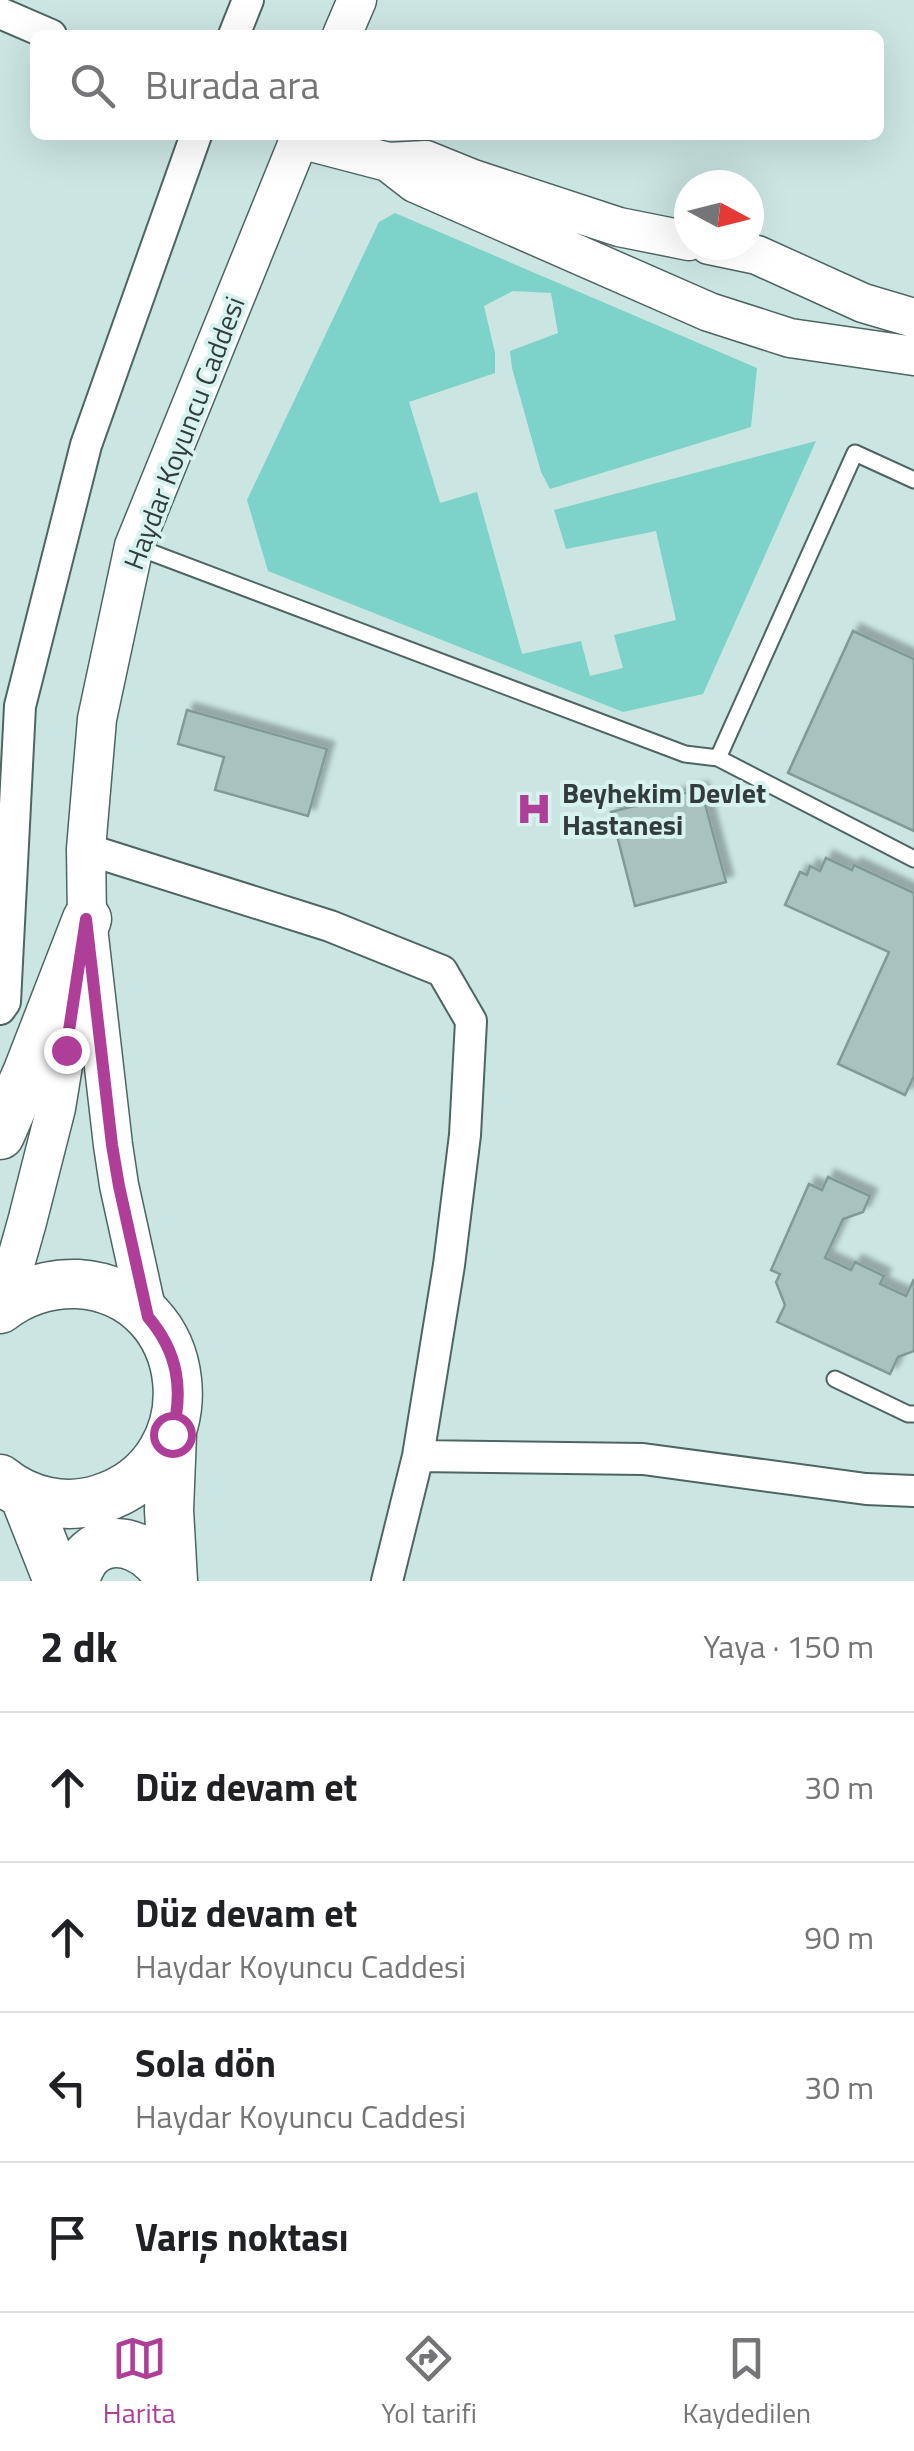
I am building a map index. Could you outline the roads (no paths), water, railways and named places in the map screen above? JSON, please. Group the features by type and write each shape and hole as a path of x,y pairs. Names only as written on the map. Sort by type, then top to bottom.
{"main road":[{"path":"0,1135 86,919"},
{"path":"1,1308 34,1290 86,1285 120,1296 160,1331 175,1363 179,1398 172,1434 171,1581"},
{"path":"10,1489 58,1504 111,1496 127,1488 154,1464 172,1434"},
{"path":"10,1489 58,1581"},
{"path":"74,1581 92,1550 111,1544 132,1546 151,1554 171,1581"}],"street":[{"path":"236,30 248,0"},
{"path":"344,30 357,0"},
{"path":"0,14 39,30"},
{"path":"0,1009 4,1002 20,706 86,445 194,140"},
{"name":"Haydar Koyuncu Caddesi","path":"148,1317 112,1145 86,919 86,849 97,719 134,546 295,140"},
{"path":"311,140 388,162 426,160 619,227 674,238"},
{"path":"388,162 415,183 709,312 790,338 914,356"},
{"path":"764,258 863,303 914,318"},
{"path":"86,849 330,926 442,971 471,1020 465,1134 454,1228 418,1456 387,1581"},
{"name":"Haydar Koyuncu Caddesi","path":"1,1308 56,1108 86,919"},
{"path":"418,1456 643,1459 866,1489 914,1491"}],"lane":[{"path":"718,758 855,452 914,480"},
{"path":"134,546 685,754 718,758 914,859"},
{"path":"835,1380 914,1414"}],"place":[{"name":"Beyhekim Devlet Hastanesi","path":"534,809"}]}
